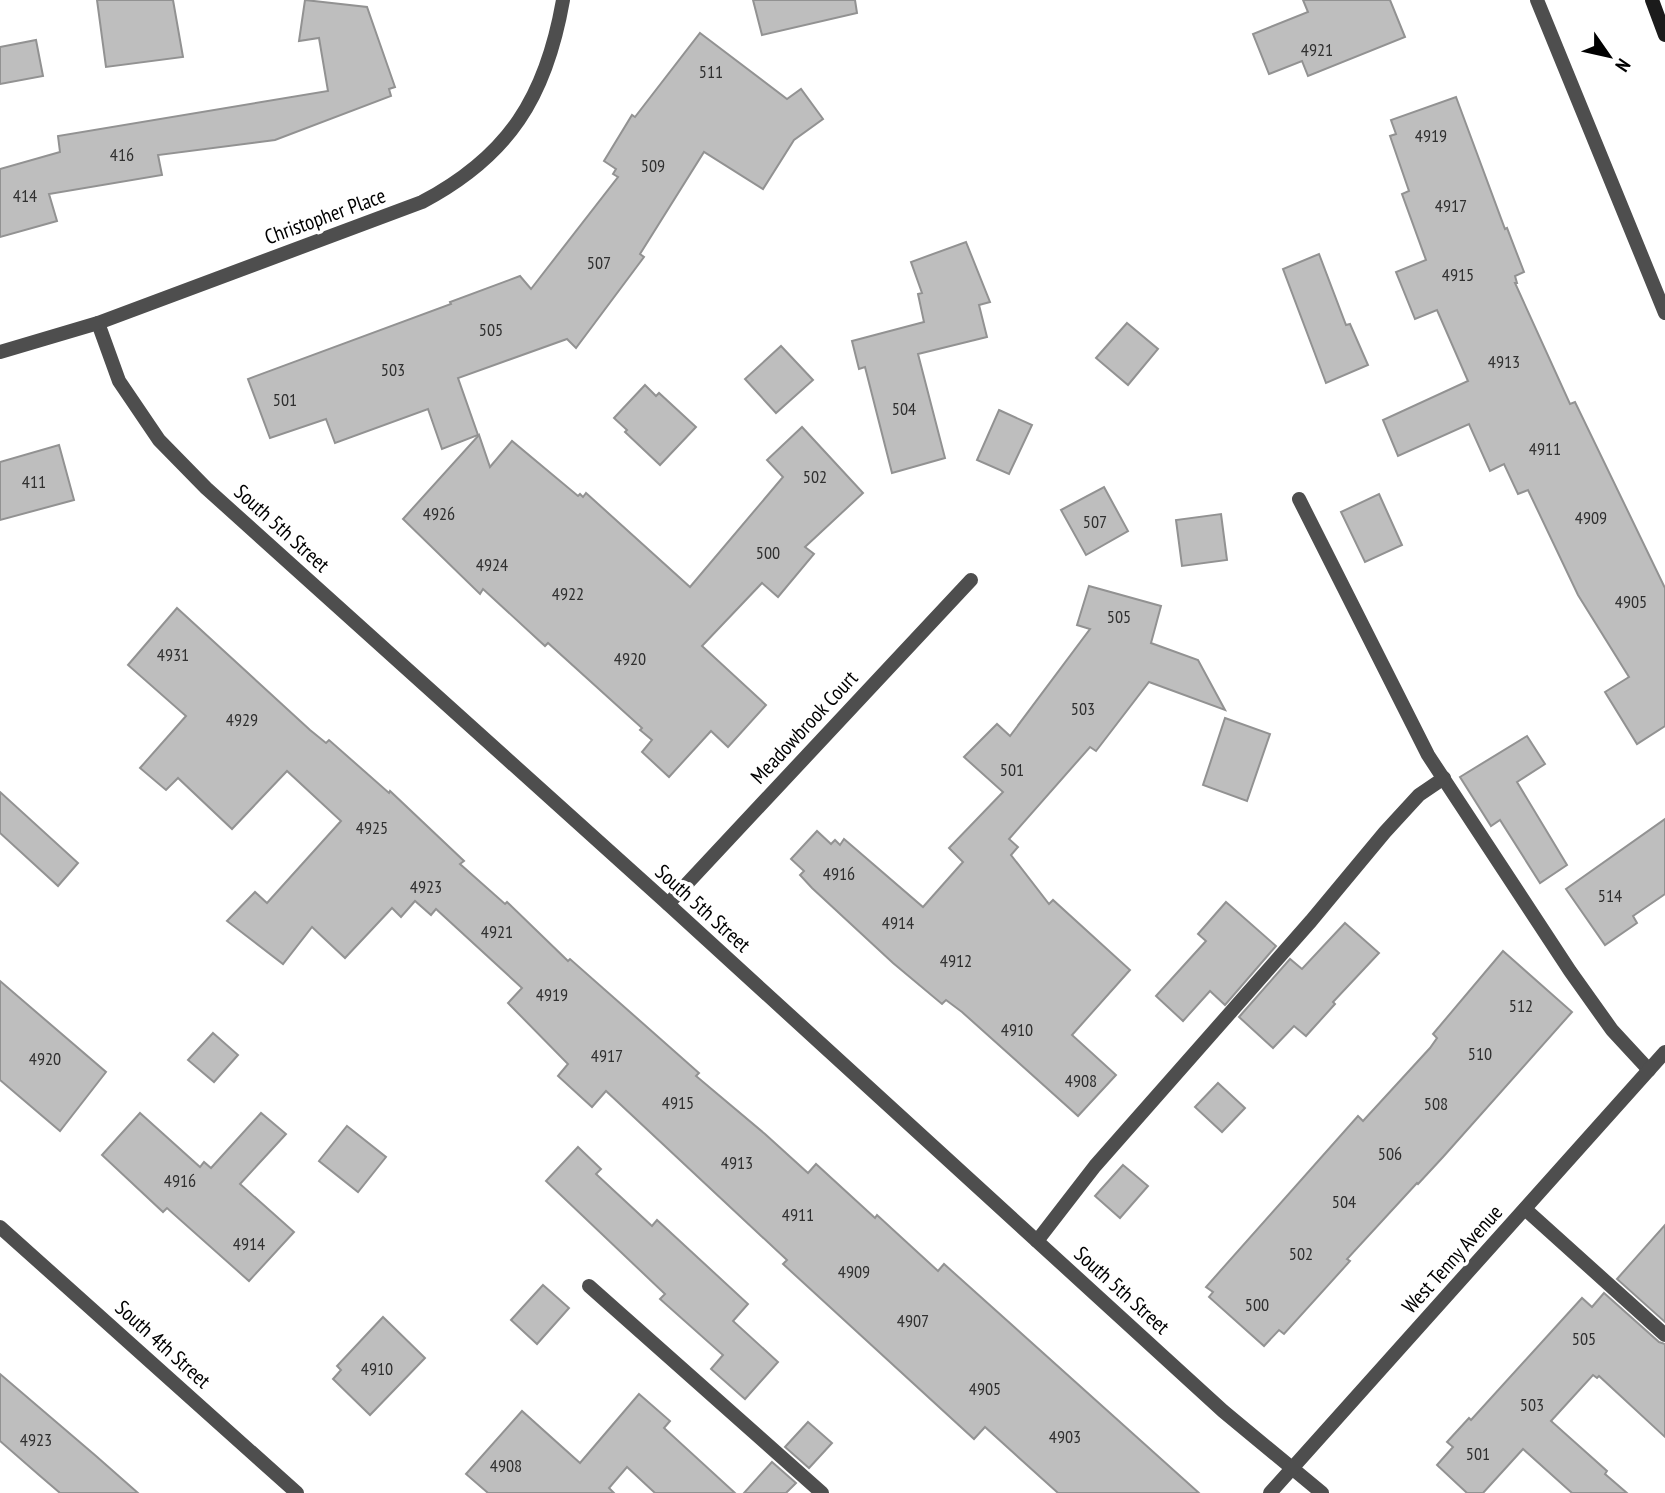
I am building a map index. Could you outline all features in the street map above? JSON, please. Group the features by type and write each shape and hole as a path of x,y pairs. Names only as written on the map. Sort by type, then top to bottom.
{"main road":[{"path":"1652,0 1665,35"}],"street":[{"name":"Christopher Place","path":"0,352 98,323 422,202 453,185 481,164 527,110 542,78 563,0"},
{"path":"1537,0 1665,313"},
{"name":"South 5th Street","path":"98,323 119,381 159,440 216,497 668,904 1223,1411 1322,1493"},
{"path":"1299,499 1429,755 1577,981 1612,1030 1649,1070"},
{"name":"Meadowbrook Court","path":"668,904 971,580"},
{"path":"1037,1241 1095,1166 1311,921 1385,832 1419,795 1444,778"},
{"name":"West Tenny Avenue","path":"1270,1493 1665,1052"},
{"path":"1525,1209 1665,1335"},
{"name":"South 4th Street","path":"0,1227 297,1493"},
{"path":"589,1286 822,1493"}],"building":[{"path":"97,0 173,0 183,57 106,67"},
{"path":"305,0 367,7 395,87 389,89 391,96 275,140 158,155 162,175 49,194 57,221 0,237 0,169 60,152 58,136 328,91 319,38 299,41"},
{"path":"753,0 855,0 857,13 762,35"},
{"path":"1303,0 1390,0 1405,37 1308,76 1302,61 1269,74 1253,34 1308,12"},
{"path":"700,33 787,99 801,89 823,119 794,140 763,189 704,152 640,254 644,257 576,348 567,339 458,378 478,435 442,449 428,409 335,443 326,419 270,438 248,379 520,276 531,289 618,177 613,174 616,169 604,161 632,115 635,117"},
{"path":"36,40 43,76 0,84 0,47"},
{"path":"1456,97 1505,229 1507,228 1524,272 1515,276 1515,283 1570,404 1575,402 1665,588 1665,726 1637,744 1605,692 1629,677 1578,595 1528,490 1518,494 1504,464 1490,471 1469,424 1398,456 1383,420 1468,381 1437,310 1415,319 1396,272 1426,260 1402,194 1409,191 1390,136 1396,134 1391,120"},
{"path":"966,242 990,302 979,305 987,337 918,354 945,458 892,473 865,367 859,369 852,341 924,322 918,294 922,293 911,262"},
{"path":"1319,254 1346,325 1350,324 1368,365 1326,383 1283,269"},
{"path":"1127,323 1158,349 1128,385 1096,358"},
{"path":"781,346 813,380 776,413 745,379"},
{"path":"645,385 656,396 659,393 696,427 660,465 614,418"},
{"path":"999,410 1032,425 1009,474 977,460"},
{"path":"802,427 863,493 805,547 814,554 778,597 762,583 702,646 766,705 728,747 711,731 669,777 642,752 652,740 640,730 642,728 548,643 545,646 483,589 480,594 403,519 479,435 490,467 512,441 578,496 580,494 583,497 586,493 690,587 783,477 767,460"},
{"path":"59,445 74,500 0,520 0,462"},
{"path":"1104,487 1128,531 1086,555 1061,510"},
{"path":"1379,494 1402,545 1365,562 1341,512"},
{"path":"1221,514 1227,560 1182,566 1176,520"},
{"path":"1089,586 1161,606 1151,643 1198,660 1225,710 1149,682 1096,751 1090,747 1009,839 1018,847 1011,855 1049,904 1053,900 1130,970 1072,1035 1116,1075 1078,1116 962,1012 946,1000 942,1004 893,963 812,888 800,875 804,871 791,859 817,831 831,844 835,840 840,845 844,839 923,907 963,862 949,848 1003,792 964,757 997,724 1010,736 1090,629 1077,625"},
{"path":"177,608 310,730 326,743 329,740 389,793 390,791 464,861 460,864 505,904 507,902 568,961 570,959 699,1073 696,1076 808,1173 816,1164 938,1271 944,1264 1199,1493 1058,1493 985,1427 974,1439 783,1264 787,1260 606,1091 592,1107 558,1076 568,1064 508,1003 522,988 436,909 431,915 415,901 401,917 392,908 345,958 312,927 283,964 227,921 255,892 267,903 341,821 287,771 232,829 178,778 166,790 140,768 186,716 128,665"},
{"path":"1225,718 1270,734 1247,801 1203,785"},
{"path":"1527,736 1545,764 1517,782 1567,865 1540,883 1500,820 1491,826 1460,777"},
{"path":"0,792 78,863 58,886 0,833"},
{"path":"1665,819 1665,894 1633,916 1637,923 1605,945 1566,889"},
{"path":"1226,902 1276,946 1225,1005 1210,991 1183,1021 1156,996 1206,941 1198,934"},
{"path":"1345,923 1379,953 1333,1002 1335,1004 1306,1036 1294,1026 1273,1048 1239,1017 1290,959 1302,969"},
{"path":"1503,951 1572,1012 1443,1157 1347,1259 1350,1261 1284,1334 1279,1330 1264,1346 1209,1297 1213,1292 1206,1287 1358,1116 1363,1121 1430,1048 1437,1038 1433,1034"},
{"path":"0,981 106,1072 60,1131 0,1080"},
{"path":"213,1033 238,1055 214,1082 188,1060"},
{"path":"1218,1083 1245,1108 1222,1132 1195,1107"},
{"path":"140,1113 200,1167 204,1162 211,1168 261,1113 286,1134 240,1184 294,1232 249,1281 167,1208 163,1212 102,1155"},
{"path":"347,1126 386,1157 358,1192 319,1161"},
{"path":"578,1147 601,1169 596,1174 652,1226 657,1220 748,1304 733,1321 778,1362 745,1399 711,1369 723,1355 660,1299 665,1294 546,1181"},
{"path":"1123,1165 1148,1186 1120,1218 1095,1196"},
{"path":"1665,1225 1665,1322 1617,1279"},
{"path":"543,1285 569,1308 537,1344 511,1320"},
{"path":"1604,1293 1659,1342 1665,1344 1665,1437 1599,1376 1597,1378 1593,1375 1551,1421 1607,1471 1605,1474 1627,1493 1572,1493 1523,1449 1483,1493 1467,1493 1437,1465 1453,1447 1447,1442 1469,1418 1471,1420 1582,1298 1592,1307"},
{"path":"383,1317 425,1358 370,1415 333,1379 341,1370 337,1366"},
{"path":"0,1374 138,1493 60,1493 39,1475 0,1441"},
{"path":"639,1394 670,1421 664,1428 735,1493 655,1493 627,1467 609,1488 614,1493 488,1493 466,1474 522,1411 580,1463"},
{"path":"808,1422 832,1443 809,1468 785,1447"},
{"path":"772,1462 796,1483 786,1493 744,1493"}]}
